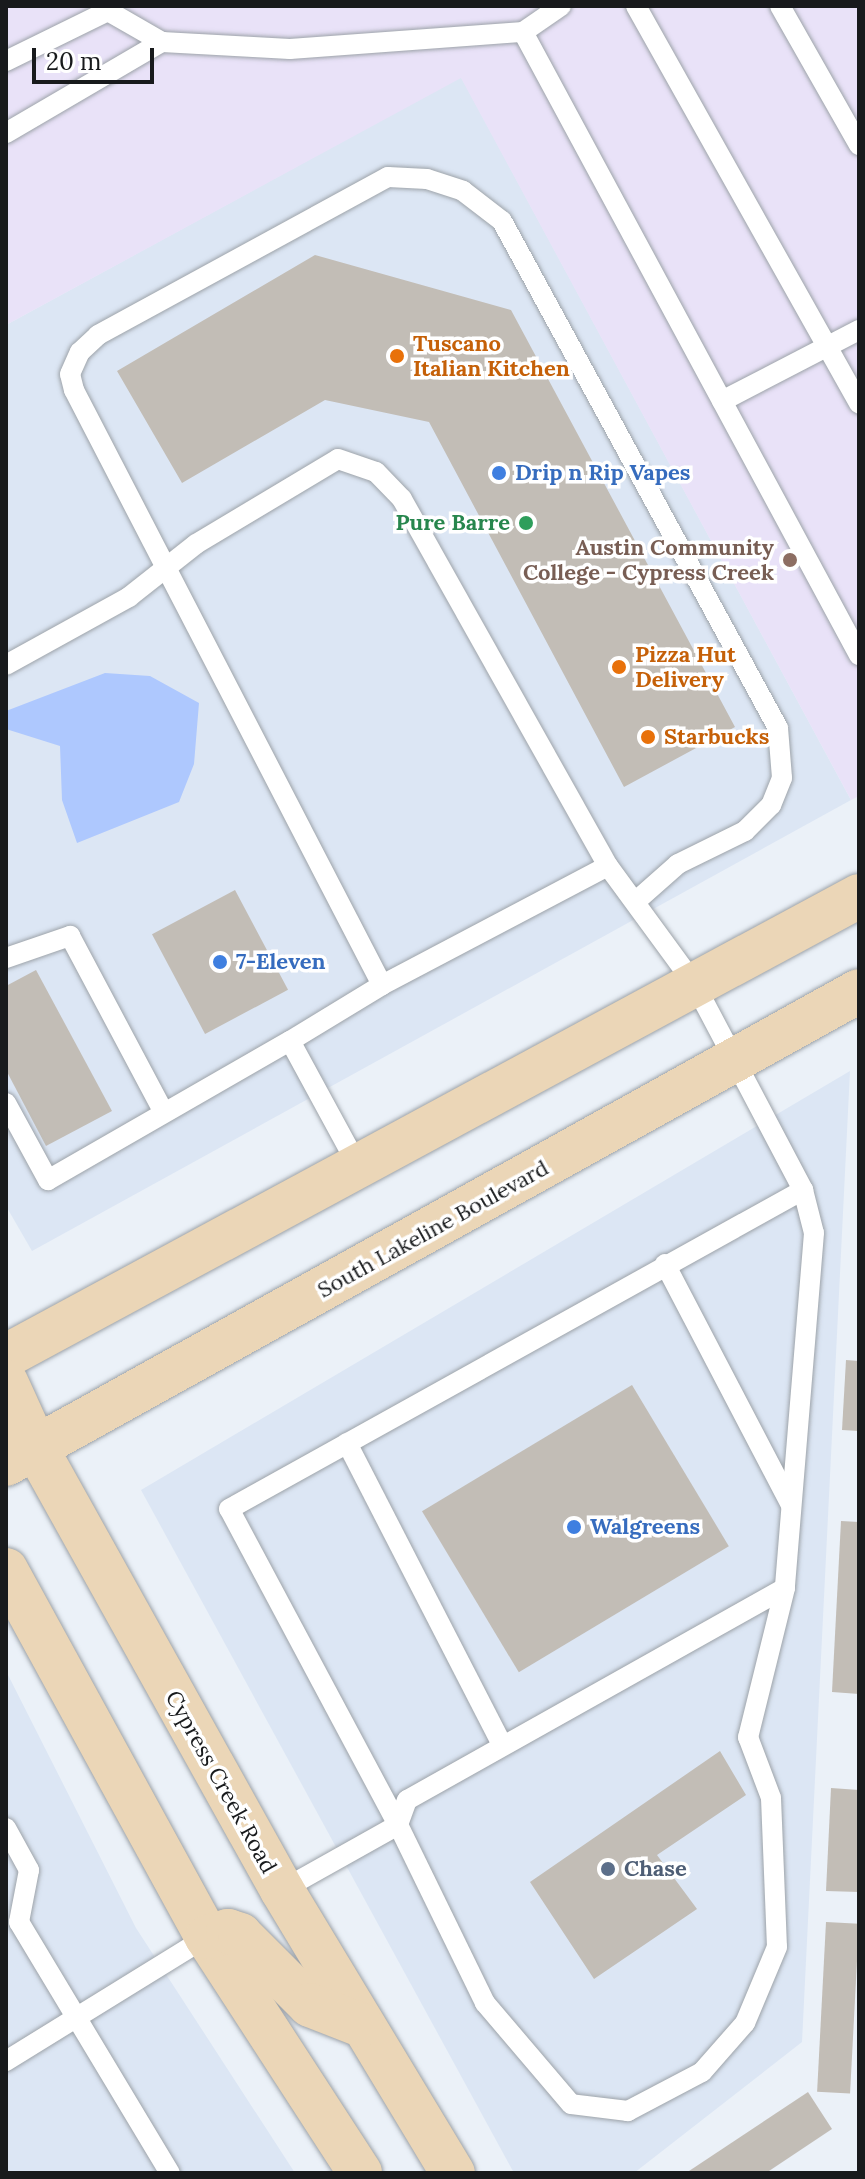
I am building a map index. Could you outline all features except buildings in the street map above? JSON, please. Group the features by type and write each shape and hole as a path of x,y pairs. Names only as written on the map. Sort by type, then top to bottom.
{"main road":[{"path":"6,1356 859,896"},
{"name":"South Lakeline Boulevard","path":"21,1456 735,1064 859,991"},
{"name":"Cypress Creek Road","path":"6,1382 21,1456 361,2025 453,2173"},
{"path":"6,1570 207,1937 360,2173"},
{"path":"207,1937 228,1931 240,1935 310,2005 361,2025"}],"lane":[{"path":"6,61 108,11 162,42 290,49 523,32 561,6"},
{"path":"636,6 859,404"},
{"path":"780,6 859,145"},
{"path":"523,32 859,655"},
{"path":"6,133 162,42"},
{"path":"382,985 74,390 70,374 80,352 98,335 388,177 427,179 463,191 502,221 778,728 782,778 771,805 745,831 678,864 635,902"},
{"path":"722,401 859,330"},
{"path":"6,665 129,597 196,544 338,459 376,472 402,499 608,866 695,985 803,1190 814,1233 814,1274 785,1588 748,1737 771,1798 777,1947 745,2023 702,2072 628,2111 571,2104 485,2003 398,1825 229,1509 803,1190"},
{"path":"6,1103 48,1180 382,985 608,866"},
{"path":"6,958 70,936 164,1113"},
{"path":"290,1041 358,1166"},
{"path":"665,1264 791,1505"},
{"path":"347,1443 502,1744"},
{"path":"282,1890 398,1825 407,1800 785,1588"},
{"path":"6,1828 29,1870 19,1922 73,2017 170,2173"},
{"path":"6,2061 207,1937"}],"shaded area":[{"name":"Austin Community College - Cypress Creek","path":"6,6 859,6 859,796 851,800 461,78 6,325"},
{"path":"461,77 851,800 32,1251 6,1206 6,325"},
{"path":"850,1071 802,2042 634,2173 514,2173 141,1490"},
{"path":"6,1671 136,1928 295,2173 6,2173"}],"water":[{"path":"105,673 150,676 199,703 194,764 179,802 77,843 62,800 60,746 6,729 6,711"}],"place":[{"name":"Tuscano Italian Kitchen","path":"397,356"},
{"name":"Drip n Rip Vapes","path":"499,473"},
{"name":"Pure Barre","path":"526,523"},
{"name":"Austin Community College - Cypress Creek","path":"790,560"},
{"name":"Pizza Hut Delivery","path":"619,667"},
{"name":"Starbucks","path":"648,737"},
{"name":"7-Eleven","path":"220,962"},
{"name":"Walgreens","path":"574,1527"},
{"name":"Chase","path":"608,1869"}]}
